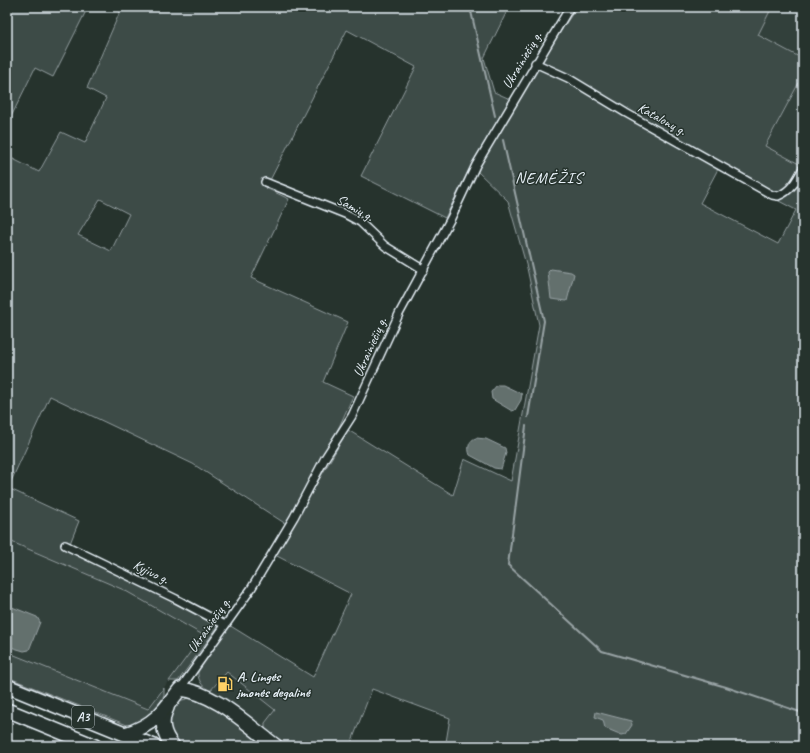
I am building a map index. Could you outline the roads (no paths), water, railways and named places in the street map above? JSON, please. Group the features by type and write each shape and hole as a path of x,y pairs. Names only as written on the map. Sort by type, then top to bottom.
{"highway":[{"name":"A3","path":"7,686 154,746"},
{"path":"125,734 148,726 180,689 197,692 213,699 276,746"},
{"path":"168,704 163,720 164,732 172,746"},
{"name":"A3","path":"7,710 95,746"}],"street":[{"name":"Ukrainiečių g.","path":"180,689 251,589 294,517 325,458 352,416 398,314 424,270 476,165 535,63 570,7"},
{"name":"Katalonų g.","path":"535,63 568,78 761,189 778,196 793,185 803,168"},
{"name":"Samių g.","path":"265,182 345,214 360,222 385,246 424,270"},
{"name":"Kyjivo g.","path":"64,545 176,599 225,625"}],"waterway":[{"path":"470,7 495,116"},
{"path":"503,140 544,321 528,417"},
{"path":"526,426 508,565 602,651 726,687 803,713"}],"place":[{"name":"A. Lingės įmonės degalinė","path":"225,684"}],"district":[{"name":"NEMĖŽIS","path":"549,178"}]}
